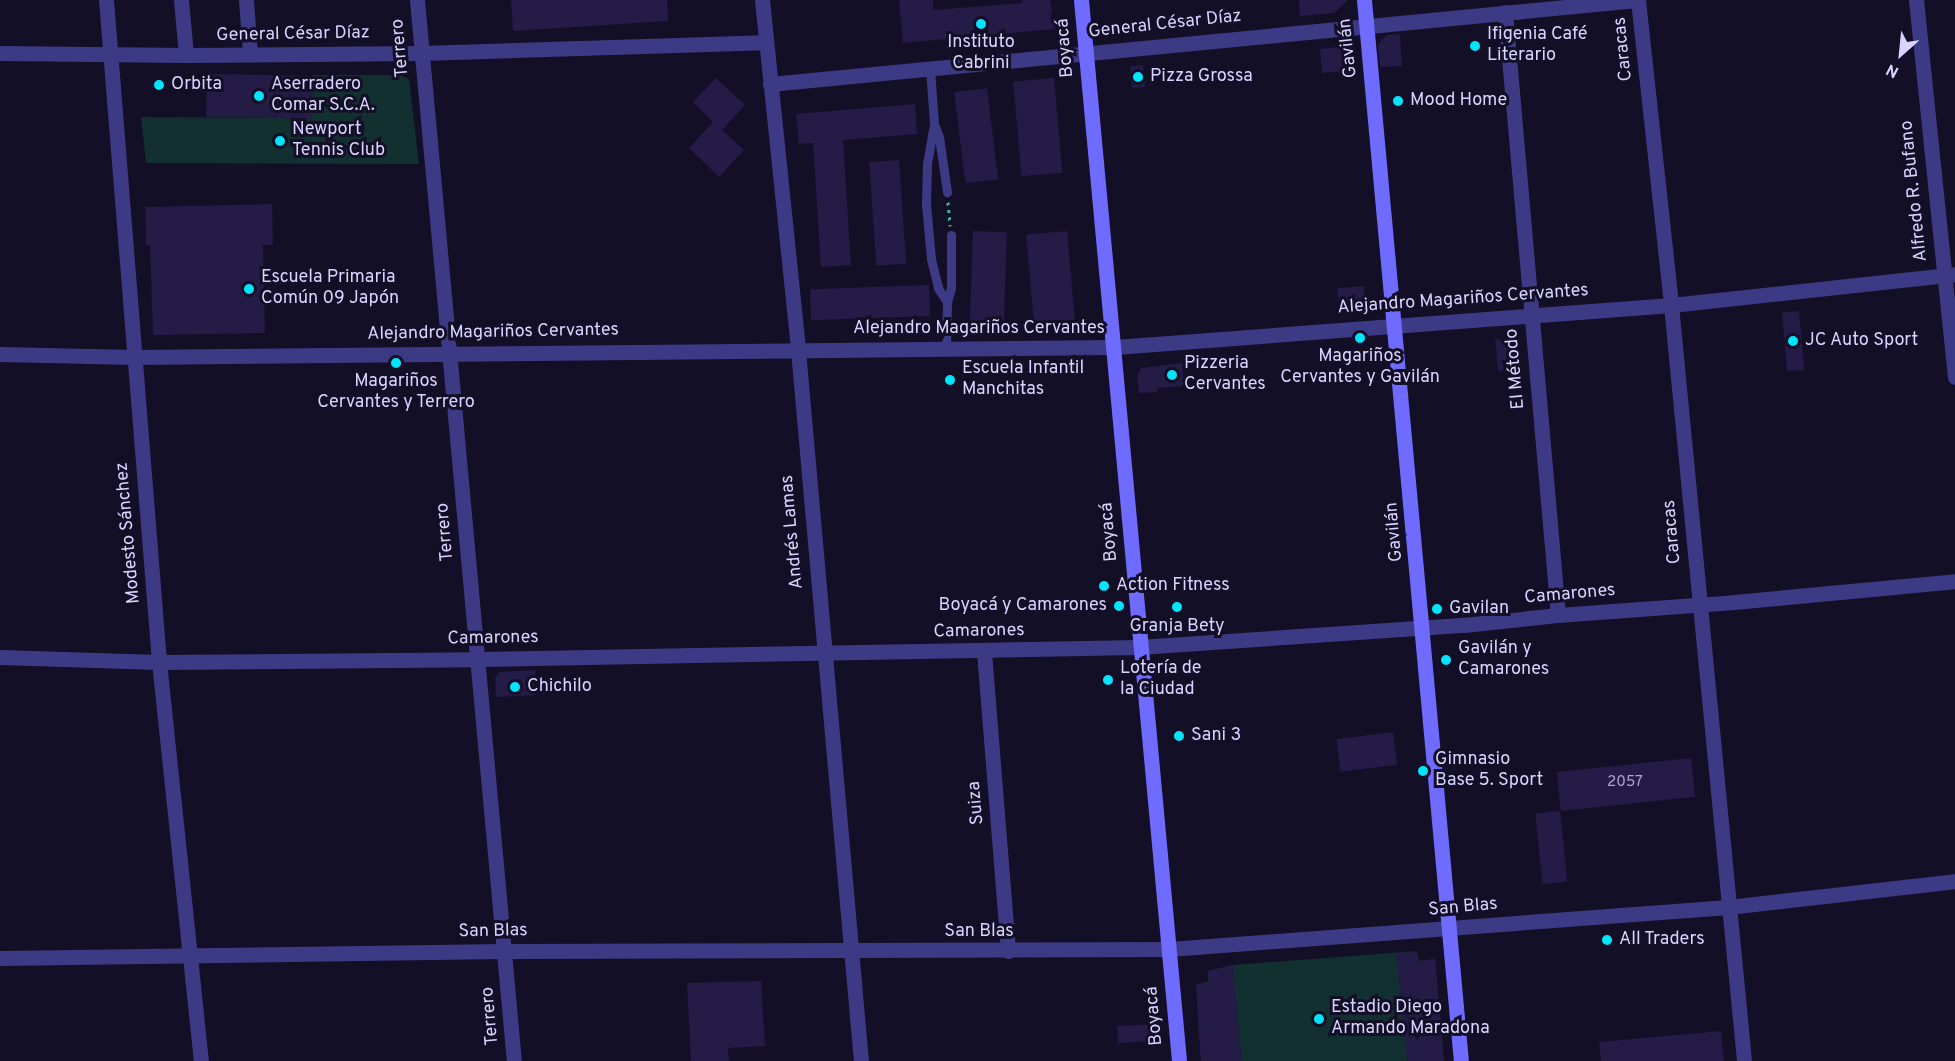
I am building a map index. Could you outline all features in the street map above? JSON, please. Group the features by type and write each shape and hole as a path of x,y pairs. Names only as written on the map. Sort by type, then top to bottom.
{"street":[{"name":"Modesto Sánchez","path":"106,0 159,662 192,956 201,1061"},
{"path":"181,0 186,55"},
{"path":"246,0 250,54"},
{"name":"Terrero","path":"417,0 514,1061"},
{"name":"Andrés Lamas","path":"762,0 798,350 823,653 861,1061"},
{"name":"Boyacá","path":"1081,0 1115,347 1139,647 1179,1061"},
{"name":"Gavilán","path":"1364,0 1424,628 1461,1061"},
{"name":"General César Díaz","path":"770,84 1637,0"},
{"name":"Caracas","path":"1637,0 1671,305 1744,1061"},
{"name":"Alfredo R. Bufano","path":"1916,0 1949,275 1955,377"},
{"name":"El Método","path":"1505,12 1558,615"},
{"name":"General César Díaz","path":"0,53 112,55 421,53 766,42"},
{"name":"Alejandro Magariños Cervantes","path":"0,354 134,357 1115,347 1671,305 1949,275"},
{"name":"Camarones","path":"0,657 159,662 984,652 1139,647 1424,628 1955,581"},
{"name":"Suiza","path":"984,652 1008,951"},
{"name":"San Blas","path":"0,958 504,951 1169,949 1728,907 1955,881"}],"lane":[{"path":"930,69 934,124 927,163 926,204 931,259 938,288 947,303"},
{"path":"934,124 939,137 947,192"},
{"path":"946,347 947,303 951,288 951,235"}],"path":[{"path":"947,192 951,235"}],"green space":[{"name":"Newport Tennis Club","path":"312,75 399,75 409,79 419,164 146,163 141,117 311,118"},
{"name":"Estadio Diego Armando Maradona","path":"1417,951 1419,961 1435,959 1444,1061 1201,1061 1196,984 1208,982 1208,971 1233,965"}],"building":[{"path":"511,0 667,0 668,21 513,31"},
{"name":"Instituto Cabrini","path":"899,0 933,0 933,10 1022,3 1022,0 1050,0 1055,29 903,43"},
{"path":"1299,0 1348,0 1334,13 1300,16"},
{"path":"1400,34 1402,66 1380,67 1378,44 1387,35"},
{"path":"1337,47 1349,57 1351,71 1322,73 1320,49"},
{"name":"Pizza Grossa","path":"1143,65 1145,87 1132,88 1130,66"},
{"name":"Aserradero Comar S.C.A.","path":"207,74 312,76 311,119 206,117"},
{"path":"716,78 745,105 722,130 744,150 719,177 689,148 713,122 693,102"},
{"path":"1054,78 1062,173 1021,176 1013,82"},
{"path":"987,88 998,179 965,183 954,92"},
{"path":"915,104 917,134 843,140 851,265 821,267 813,143 799,144 796,114"},
{"path":"899,160 906,264 876,266 869,162"},
{"path":"272,204 273,245 263,245 265,333 153,335 150,245 146,245 145,207"},
{"path":"973,231 1007,232 1004,324 970,323"},
{"path":"1067,231 1075,325 1034,328 1026,235"},
{"path":"929,285 930,316 811,320 810,289"},
{"path":"1364,286 1366,310 1339,312 1337,288"},
{"name":"JC Auto Sport","path":"1799,311 1804,370 1787,371 1782,312"},
{"path":"1510,338 1519,346 1522,368 1498,371 1495,339"},
{"path":"1182,363 1184,386 1157,388 1157,392 1139,393 1137,376 1141,368"},
{"name":"Chichilo","path":"535,670 536,695 496,697 495,678 500,672"},
{"path":"1393,732 1397,765 1340,772 1336,739"},
{"path":"1691,758 1695,797 1561,811 1557,772"},
{"path":"1560,811 1567,882 1543,884 1535,814"},
{"path":"1417,951 1418,961 1435,959 1444,1061 1407,1061 1396,954"},
{"path":"1233,965 1242,1061 1201,1061 1196,984 1209,982 1208,971"},
{"path":"761,981 765,1046 728,1048 729,1061 691,1061 687,983"},
{"path":"1156,1024 1157,1041 1118,1043 1117,1026"},
{"path":"1721,1031 1724,1061 1601,1061 1599,1042"}],"place":[{"name":"Instituto Cabrini","path":"981,24"},
{"name":"Ifigenia Café Literario","path":"1475,46"},
{"name":"Pizza Grossa","path":"1138,77"},
{"name":"Orbita","path":"159,85"},
{"name":"Aserradero Comar S.C.A.","path":"259,96"},
{"name":"Mood Home","path":"1398,101"},
{"name":"Newport Tennis Club","path":"280,141"},
{"name":"Escuela Primaria Común 09 Japón","path":"249,289"},
{"name":"Magariños Cervantes y Gavilán","path":"1360,338"},
{"name":"JC Auto Sport","path":"1793,341"},
{"name":"Magariños Cervantes y Terrero","path":"396,363"},
{"name":"Pizzeria Cervantes","path":"1172,375"},
{"name":"Escuela Infantil Manchitas","path":"950,380"},
{"name":"Action Fitness","path":"1104,586"},
{"name":"Boyacá y Camarones","path":"1119,606"},
{"name":"Granja Bety","path":"1177,607"},
{"name":"Gavilan","path":"1437,609"},
{"name":"Gavilán y Camarones","path":"1446,660"},
{"name":"Lotería de la Ciudad","path":"1108,680"},
{"name":"Chichilo","path":"515,687"},
{"name":"Sani 3","path":"1179,736"},
{"name":"Gimnasio Base 5. Sport","path":"1423,771"},
{"name":"All Traders","path":"1607,940"},
{"name":"Estadio Diego Armando Maradona","path":"1319,1019"}]}
